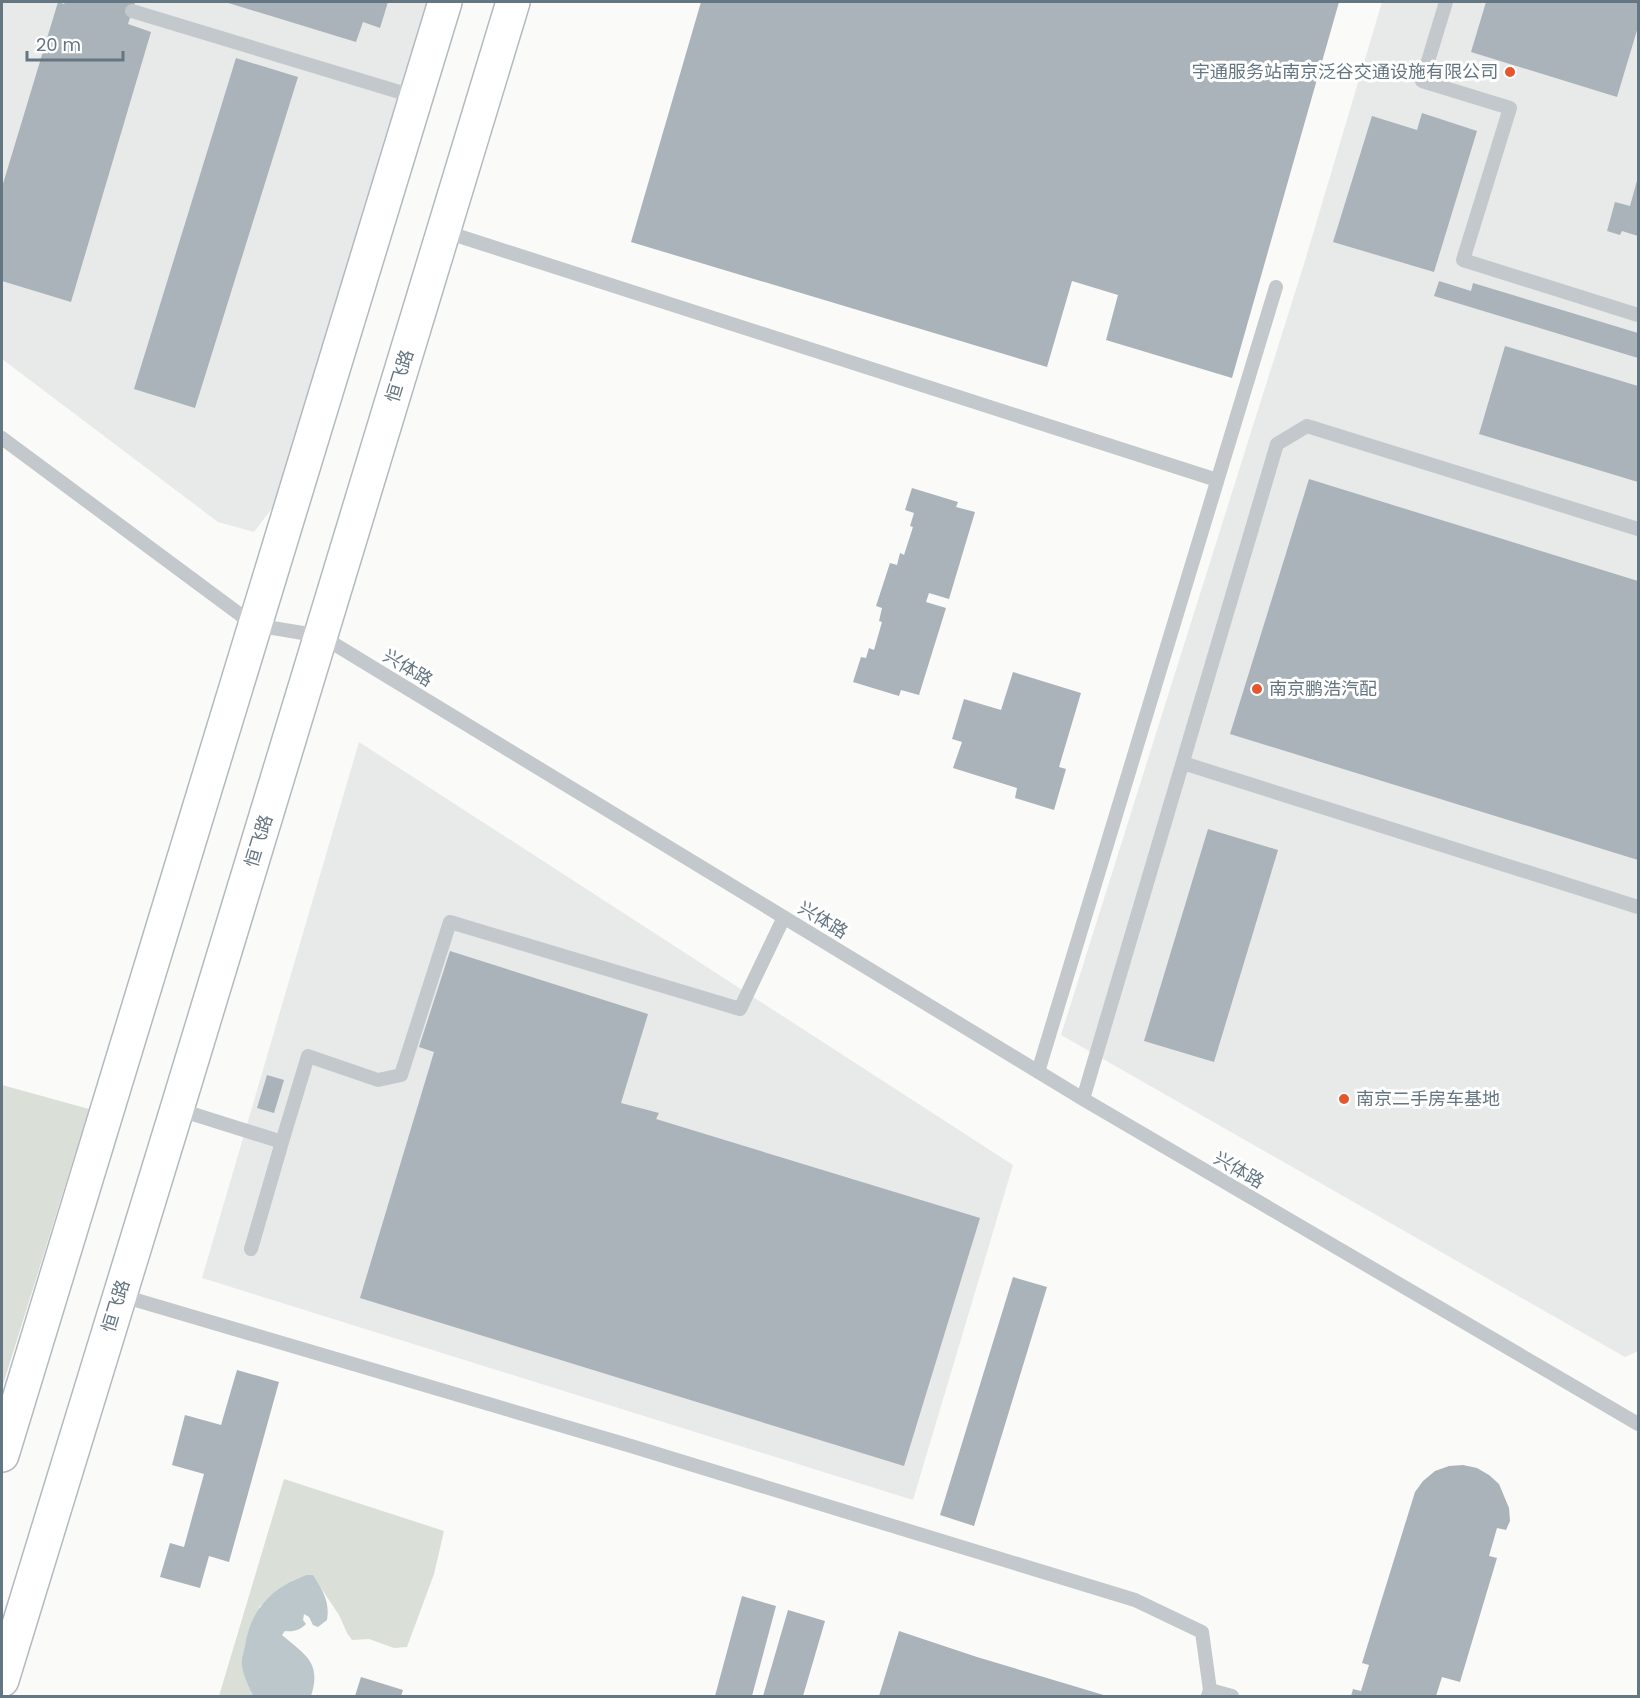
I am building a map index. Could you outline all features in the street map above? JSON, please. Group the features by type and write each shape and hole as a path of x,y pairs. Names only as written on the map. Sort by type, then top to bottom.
{"main road":[{"path":"2,1455 445,2"},
{"name":"恒飞路","path":"2,1680 513,2"}],"lane":[{"path":"1446,2 1422,81 1510,108 1463,260 1638,315"},
{"path":"132,11 416,97"},
{"path":"443,231 1217,480"},
{"path":"1038,1072 1276,287"},
{"path":"1083,1099 1277,444 1307,426 1638,529"},
{"name":"兴体路","path":"2,438 254,625 321,636 1083,1099 1638,1424"},
{"path":"1183,764 1638,907"},
{"path":"251,1249 308,1056 378,1080 402,1075 450,922 740,1009 784,917"},
{"path":"177,1109 282,1142"},
{"path":"119,1295 631,1446 1135,1600 1202,1632 1209,1693 1232,1696"}],"shaded area":[{"path":"2,2 427,2 273,507 254,532 218,522 2,359"},
{"path":"1382,2 1638,2 1638,1351 1625,1357 1061,1035 1304,264"},
{"path":"359,742 1013,1165 913,1500 202,1278"},
{"path":"2,1085 89,1109 2,1388"},
{"path":"284,1479 444,1531 434,1574 407,1647 394,1648 369,1639 352,1640 339,1615 313,1576 306,1575 294,1580 270,1596 259,1607 251,1692 253,1696 219,1696"},
{"path":"306,1575 313,1575 323,1592 327,1602 327,1620 318,1627 313,1625 309,1617 304,1614 303,1620 306,1624 297,1630 285,1631 282,1635 304,1654 313,1667 314,1684 311,1696 253,1696 242,1663 252,1621 273,1593"}],"building":[{"path":"58,2 64,4 65,2 135,2 128,24 151,32 71,302 2,281 2,187"},
{"path":"225,2 388,2 380,28 363,22 356,42"},
{"path":"701,2 1339,2 1232,378 1106,340 1118,295 1072,281 1047,367 631,242"},
{"path":"1486,2 1638,2 1638,27 1617,97 1471,52"},
{"path":"236,58 298,77 195,408 134,389"},
{"path":"1422,113 1477,131 1434,272 1333,242 1372,116 1417,130"},
{"path":"1638,177 1638,236 1622,231 1620,235 1607,231 1615,202 1630,206"},
{"path":"1439,281 1471,291 1473,283 1638,333 1638,358 1434,296"},
{"path":"1505,346 1638,386 1638,482 1479,434"},
{"path":"1309,479 1638,581 1638,860 1230,734"},
{"path":"912,488 958,502 956,507 975,512 949,599 929,593 926,602 946,608 919,695 901,690 899,696 853,682 861,657 866,658 869,648 874,650 882,622 879,621 882,608 876,606 890,563 897,565 900,553 904,555 913,527 910,526 914,513 905,510"},
{"path":"1013,672 1081,693 1059,767 1066,769 1054,810 1015,798 1017,788 953,768 962,742 952,739 964,699 1001,710"},
{"path":"1208,829 1278,850 1214,1062 1144,1041"},
{"path":"450,951 648,1014 621,1103 659,1113 656,1119 980,1218 904,1466 360,1298 434,1052 419,1047"},
{"path":"267,1075 284,1080 274,1113 257,1108"},
{"path":"1013,1277 1047,1287 974,1526 940,1515"},
{"path":"237,1370 279,1382 229,1562 209,1556 200,1588 160,1577 170,1543 184,1547 204,1474 172,1465 185,1415 221,1425"},
{"path":"1463,1465 1477,1468 1499,1484 1509,1508 1510,1521 1506,1530 1497,1528 1489,1556 1497,1558 1460,1682 1442,1677 1436,1696 1351,1696 1353,1689 1361,1691 1369,1665 1362,1663 1415,1492 1435,1471 1449,1466"},
{"path":"742,1596 776,1606 752,1696 715,1696"},
{"path":"788,1610 825,1621 803,1696 763,1696"},
{"path":"899,1631 977,1657 1107,1696 879,1696"},
{"path":"361,1677 403,1690 401,1696 355,1696"}],"place":[{"name":"宇通服务站南京泛谷交通设施有限公司","path":"1510,72"},
{"name":"南京鹏浩汽配","path":"1257,689"},
{"name":"南京二手房车基地","path":"1344,1099"}]}
